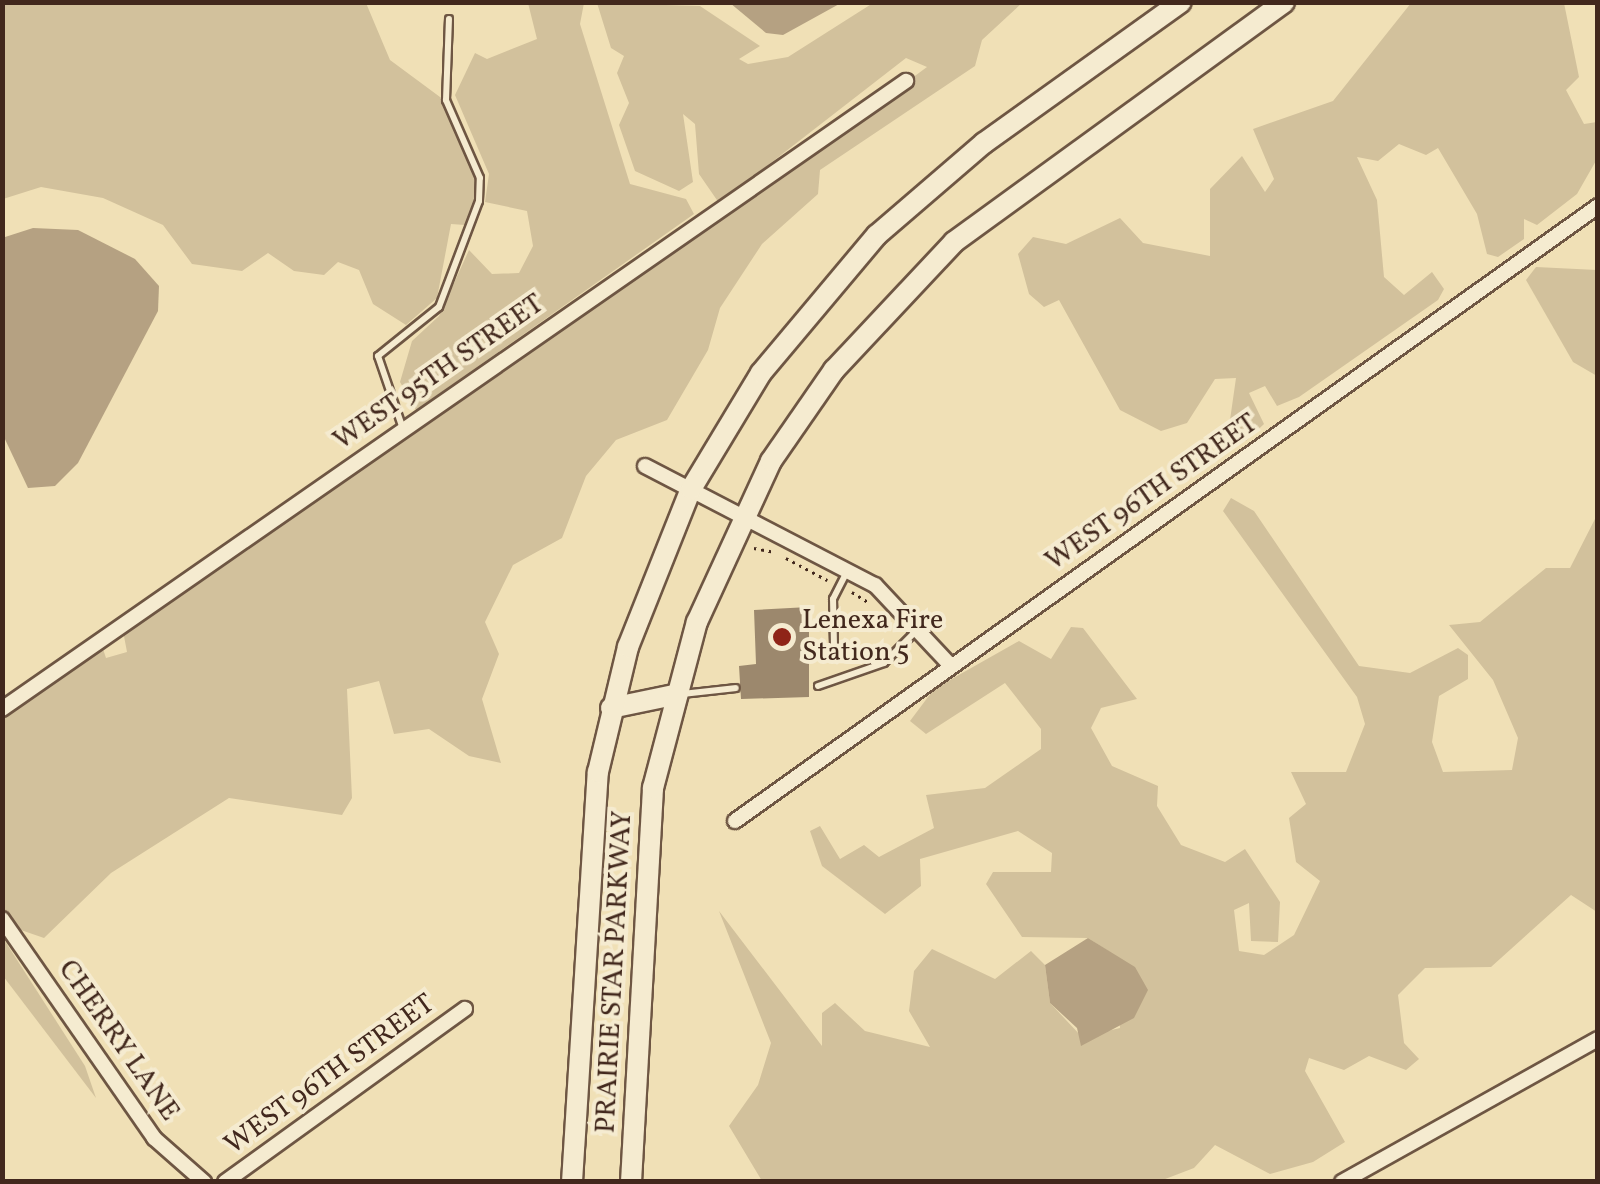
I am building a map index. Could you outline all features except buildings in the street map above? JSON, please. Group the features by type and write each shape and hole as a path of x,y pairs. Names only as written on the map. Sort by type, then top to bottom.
{"main road":[{"name":"PRAIRIE STAR PARKWAY","path":"572,1182 588,842 611,708 690,488 761,374 877,235 984,142 1181,2"},
{"name":"PRAIRIE STAR PARKWAY","path":"632,1182 645,853 674,696 743,515 834,370 914,279 1016,192 1284,2"},
{"path":"611,708 674,696"}],"street":[{"name":"WEST 95TH STREET","path":"2,709 906,80"},
{"name":"WEST 96TH STREET","path":"735,821 1598,206"},
{"path":"645,466 848,569 920,626 951,666"},
{"name":"CHERRY LANE","path":"2,918 154,1138 204,1182"},
{"name":"WEST 96TH STREET","path":"224,1182 465,1009"},
{"path":"1342,1182 1598,1039"}],"lane":[{"path":"403,430 378,356 439,307 478,201 480,178 446,100 450,20"},
{"path":"834,646 834,599 848,569"},
{"path":"818,686 884,663 920,626"},
{"path":"674,696 736,688"}],"shaded area":[{"path":"2,3 366,3 390,60 440,97 474,159 479,189 465,225 451,224 437,298 406,325 373,304 359,270 338,262 324,275 294,271 268,253 242,271 192,264 163,225 103,198 41,187 3,199"},
{"path":"528,3 584,3 580,24 630,184 686,199 694,214 416,410 400,382 412,341 439,316 469,250 492,274 519,273 533,246 527,211 485,202 489,174 455,95 475,53 487,59 537,39"},
{"path":"597,3 700,6 760,46 739,59 748,64 788,57 873,3 1022,3 982,40 975,66 820,170 818,194 762,244 720,308 708,350 667,420 616,440 586,476 562,538 513,565 485,622 499,654 482,699 501,763 469,756 429,729 394,734 379,681 347,689 352,798 342,815 229,798 111,873 44,938 18,929 3,909 3,713 101,643 106,658 127,652 123,631 705,231 927,67 906,58 719,203 699,174 695,124 683,114 693,182 679,191 635,171 619,125 629,103 617,73 624,56 611,48"},
{"path":"730,3 841,3 783,35 766,33"},
{"path":"1411,3 1564,3 1579,77 1566,90 1584,124 1597,122 1597,159 1577,194 1537,225 1524,219 1524,239 1498,257 1487,254 1477,214 1438,148 1426,155 1399,144 1378,161 1357,157 1377,200 1384,277 1404,295 1432,272 1444,289 1438,300 1299,397 1277,406 1265,386 1249,393 1264,424 1246,441 1229,427 1236,378 1215,379 1187,423 1161,431 1120,410 1059,300 1044,307 1029,294 1018,254 1033,237 1066,244 1120,218 1143,243 1210,256 1210,189 1242,156 1265,192 1274,179 1253,129 1333,101"},
{"path":"33,228 78,230 135,259 159,286 158,311 78,463 55,486 28,488 3,435 2,238"},
{"path":"1536,267 1597,270 1597,376 1573,362 1526,280"},
{"path":"1231,498 1254,511 1359,666 1410,673 1458,648 1468,655 1468,679 1439,696 1432,742 1443,772 1512,770 1518,738 1493,680 1449,625 1480,622 1546,568 1570,568 1597,515 1597,912 1571,895 1491,967 1425,968 1398,995 1404,1043 1419,1059 1406,1070 1369,1056 1344,1070 1309,1058 1305,1071 1345,1142 1313,1162 1270,1174 1215,1145 1194,1168 1160,1181 762,1181 729,1126 758,1085 771,1043 719,911 822,1046 822,1013 835,1003 865,1031 930,1047 909,1011 914,971 932,949 995,979 1031,951 1045,965 1050,1003 1082,1037 1120,1028 1116,956 1088,938 1022,937 986,884 993,872 1051,872 1052,853 1018,831 920,859 921,886 885,914 822,866 810,831 820,826 840,859 864,845 879,857 934,828 926,795 985,788 1041,749 1041,729 1005,683 926,734 910,721 934,689 1019,641 1051,659 1071,627 1083,628 1137,699 1101,708 1091,728 1112,766 1158,786 1157,806 1181,845 1225,862 1245,849 1280,902 1278,942 1251,941 1249,903 1234,910 1239,951 1264,955 1294,935 1320,881 1296,862 1289,818 1306,804 1291,772 1346,772 1365,724 1357,697 1223,511"},
{"path":"3,938 85,1066 96,1098 3,976"},
{"path":"1088,938 1135,967 1148,990 1134,1018 1081,1046 1077,1028 1050,1003 1045,965"}],"place":[{"name":"Lenexa Fire Station 5","path":"782,637"}]}
